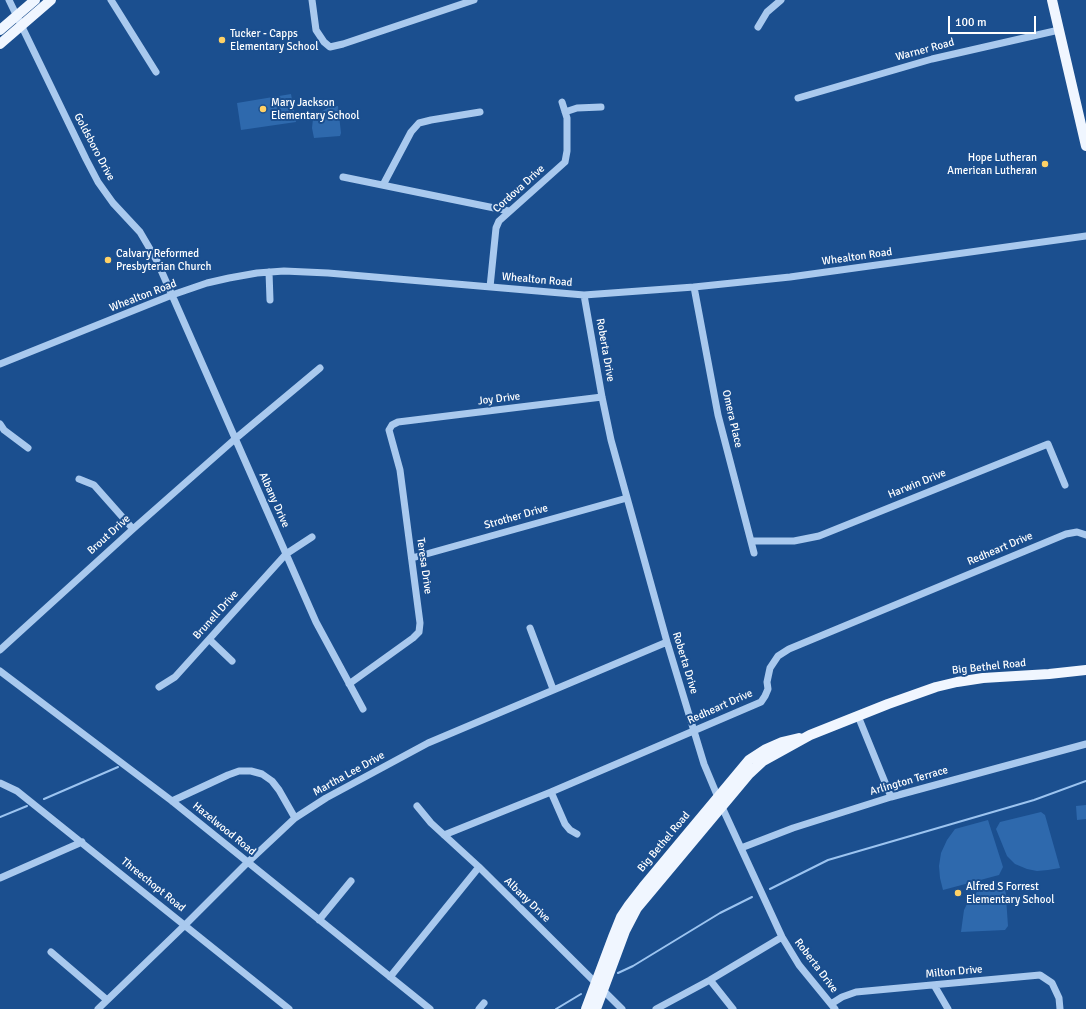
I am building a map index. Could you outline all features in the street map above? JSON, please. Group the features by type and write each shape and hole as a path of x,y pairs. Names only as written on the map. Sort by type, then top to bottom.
{"main road":[{"path":"0,30 35,0"},
{"path":"0,44 51,0"},
{"path":"1052,0 1082,111 1086,146"},
{"name":"Big Bethel Road","path":"586,1009 600,986 625,931 646,890 717,797 741,768 754,756 782,742 810,735 918,693 957,682 983,678 1049,674 1085,669"},
{"name":"Big Bethel Road","path":"646,890 759,764 810,735"},
{"name":"Big Bethel Road","path":"596,1009 600,986"}],"street":[{"name":"Goldsboro Drive","path":"9,0 98,182 113,203 140,232 150,246 172,295"},
{"path":"111,0 156,72"},
{"path":"312,0 316,30 319,36 330,47 474,0"},
{"path":"758,27 766,12 781,0"},
{"name":"Warner Road","path":"798,98 932,59 1059,30"},
{"name":"Cordova Drive","path":"490,287 496,228 499,222 509,211 564,162 567,151 567,118 562,102"},
{"path":"565,112 577,108 601,107"},
{"path":"383,184 411,132 419,123 480,112"},
{"path":"343,177 509,211"},
{"name":"Whealton Road","path":"0,364 172,295 208,283 229,278 269,272 284,271 328,273 584,295 694,288 790,277 1086,236"},
{"path":"269,272 270,300"},
{"name":"Omera Place","path":"694,288 718,415 754,554"},
{"name":"Albany Drive","path":"172,295 316,622 363,709"},
{"name":"Roberta Drive","path":"584,295 611,440 667,642 704,764 717,797 782,937 798,965 833,1006"},
{"name":"Brout Drive","path":"0,650 132,529 235,439 320,368"},
{"name":"Joy Drive","path":"398,422 602,398"},
{"name":"Teresa Drive","path":"349,684 413,638 419,632 420,623 400,470 389,430 392,425 398,422"},
{"path":"0,424 4,430 28,448"},
{"name":"Harwin Drive","path":"751,541 794,541 819,536 1048,444 1064,485"},
{"path":"80,479 94,485 132,529"},
{"name":"Strother Drive","path":"412,558 627,498"},
{"name":"Redheart Drive","path":"444,835 551,792 761,702 768,689 767,682 770,668 778,656 789,649 1066,534 1077,532 1086,535"},
{"name":"Brunell Drive","path":"159,686 176,677 286,554 312,537"},
{"path":"530,628 553,689"},
{"path":"210,640 232,661"},
{"name":"Martha Lee Drive","path":"98,1009 295,818 326,798 428,743 667,642"},
{"name":"Hazelwood Road","path":"0,671 172,801 430,1009"},
{"path":"858,716 891,797"},
{"name":"Arlington Terrace","path":"741,848 793,828 891,797 1086,744"},
{"path":"172,801 228,775 239,771 251,772 262,774 272,781 295,818"},
{"name":"Threechopt Road","path":"0,783 17,791 289,1009"},
{"path":"551,792 565,824 570,830 577,834"},
{"name":"Albany Drive","path":"417,806 431,823 479,867 622,1009"},
{"path":"0,878 82,842"},
{"path":"390,977 479,867"},
{"path":"319,920 351,881"},
{"path":"656,1009 710,980 782,937"},
{"path":"51,952 107,1000"},
{"name":"Milton Drive","path":"833,1006 842,997 856,992 934,986 1040,975 1052,983 1059,998 1060,1009"},
{"path":"710,980 733,1009"},
{"path":"934,986 948,1009"},
{"path":"479,1009 484,1002"}],"shaded area":[{"path":"291,94 296,122 241,130 237,103"},
{"path":"338,106 340,136 314,138 312,128 313,119 329,107"},
{"path":"1086,805 1086,819 1077,820 1076,806"},
{"path":"1041,812 1045,815 1060,868 1037,871 1015,864 1007,856 996,829 1000,822"},
{"path":"988,820 1003,867 999,875 943,890 939,866 941,853 947,840 955,829"},
{"path":"1005,883 1008,926 1005,930 961,932 964,910 969,900 980,889"}],"waterway":[{"path":"44,799 118,767"},
{"path":"770,889 828,860 1034,800 1086,781"},
{"path":"0,817 27,806"},
{"path":"618,973 633,966 720,913 752,897"},
{"path":"556,1009 581,994"}],"place":[{"name":"Tucker - Capps Elementary School","path":"222,40"},
{"name":"Mary Jackson Elementary School","path":"263,109"},
{"name":"Hope Lutheran American Lutheran","path":"1045,164"},
{"name":"Calvary Reformed Presbyterian Church","path":"108,260"},
{"name":"Alfred S Forrest Elementary School","path":"958,893"}]}
